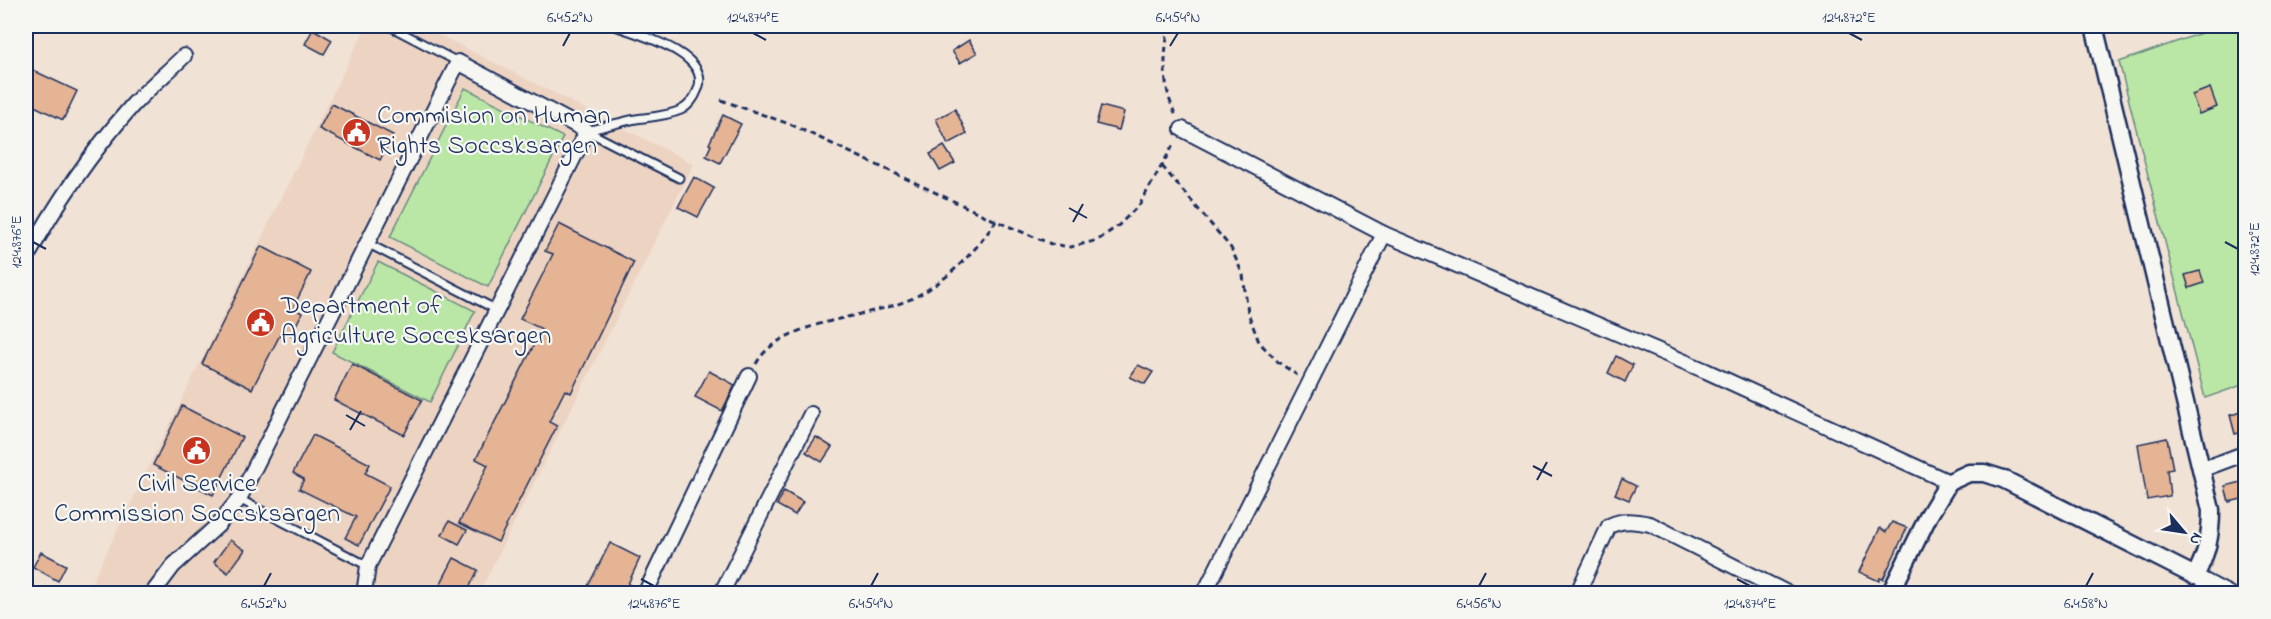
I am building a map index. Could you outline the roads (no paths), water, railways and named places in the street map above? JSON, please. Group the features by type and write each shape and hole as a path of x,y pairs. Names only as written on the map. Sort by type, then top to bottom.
{"street":[{"path":"2094,26 2211,510 2209,546 2195,576"},
{"path":"26,259 92,153 132,105 184,56"},
{"path":"152,594 173,566 218,525 239,500 458,62 587,131 368,566 364,594"},
{"path":"1182,129 1384,234 1706,371 1949,482"},
{"path":"1204,594 1384,234"},
{"path":"645,594 749,376"},
{"path":"721,594 811,414"},
{"path":"2202,469 2246,453"},
{"path":"1890,594 1929,515 1949,482 1969,472 1984,473 2003,479 2229,594"},
{"path":"1577,594 1609,525 1619,521 1635,521 1650,525 1789,594"}],"lane":[{"path":"587,131 662,116 683,109 694,98 700,84 697,69 682,54 664,44 615,26"},
{"path":"391,27 458,62"},
{"path":"587,131 679,178"},
{"path":"368,243 497,310"},
{"path":"239,500 368,566"}],"place":[{"name":"Commision on Human Rights Soccsksargen","path":"356,132"},
{"name":"Department of Agriculture Soccsksargen","path":"260,322"},
{"name":"Civil Service Commission Soccsksargen","path":"197,451"}]}
